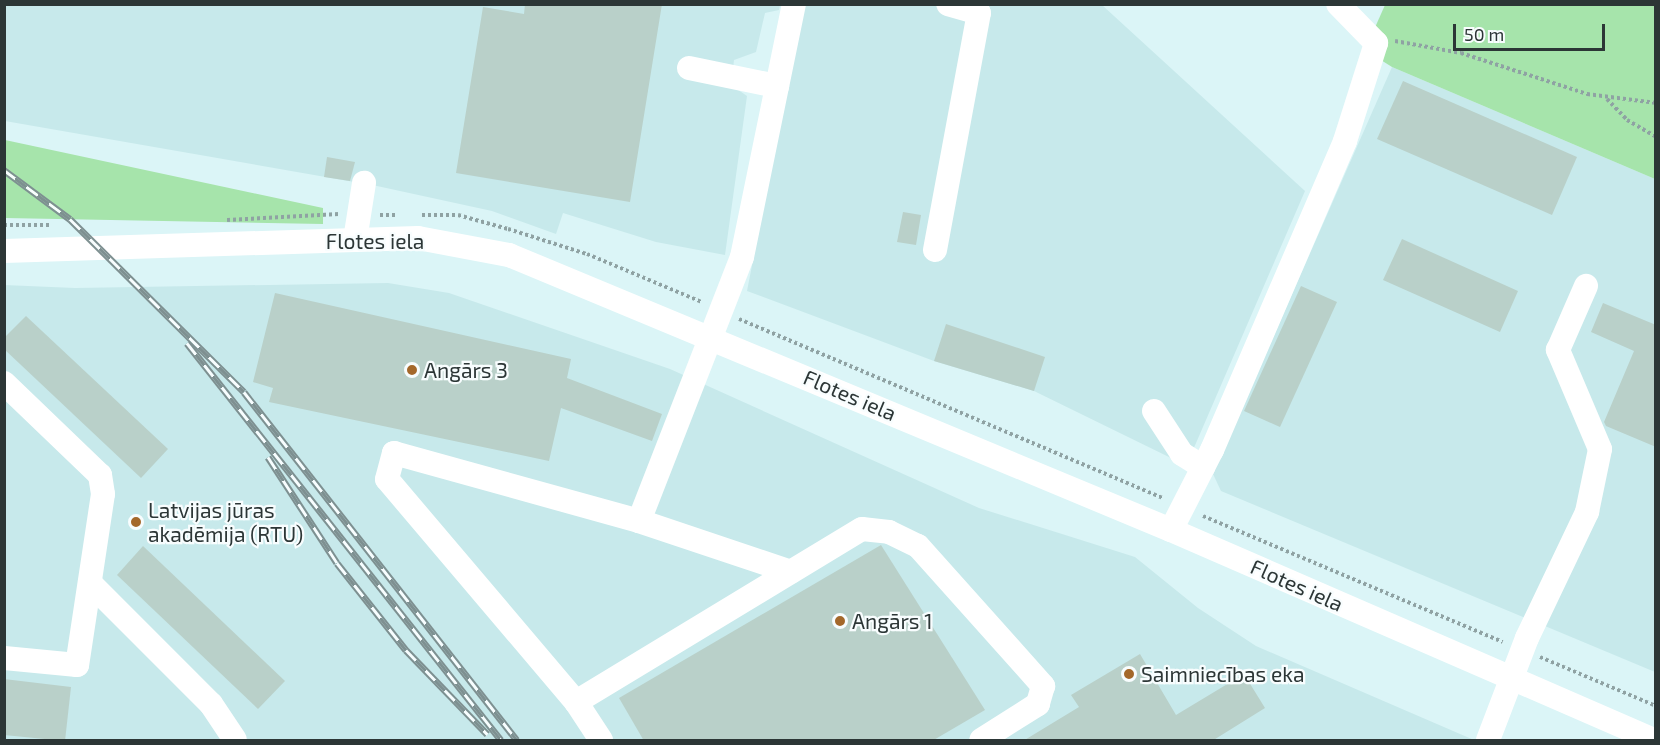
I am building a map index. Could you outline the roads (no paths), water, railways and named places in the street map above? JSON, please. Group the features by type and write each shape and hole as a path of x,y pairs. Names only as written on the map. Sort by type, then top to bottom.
{"street":[{"path":"639,521 742,257 794,4"},
{"path":"935,249 979,13 948,4"},
{"path":"1171,530 1203,467 1345,141 1376,43 1338,4"},
{"path":"689,68 777,86"},
{"path":"355,240 364,183"},
{"name":"Flotes iela","path":"4,251 418,238 509,255 1171,530 1654,741"},
{"path":"1488,741 1514,679 1527,638 1587,512 1600,449 1558,350 1586,286"},
{"path":"4,383 100,476 103,494 77,665 4,658"},
{"path":"1154,411 1182,454 1203,467"},
{"path":"602,741 576,702 387,479 394,453 639,521 791,572"},
{"path":"576,702 862,529 889,532 918,546 1043,686 1038,704 981,741"},
{"path":"90,583 211,704 234,741"}],"railway":[{"path":"4,170 70,219 244,392 517,740"},
{"path":"187,343 501,740"},
{"path":"268,457 337,563 406,650 487,734"}],"place":[{"name":"Angārs 3","path":"412,370"},
{"name":"Latvijas jūras akadēmija (RTU)","path":"136,522"},
{"name":"Angārs 1","path":"840,621"},
{"name":"Saimniecības eka","path":"1129,674"}]}
